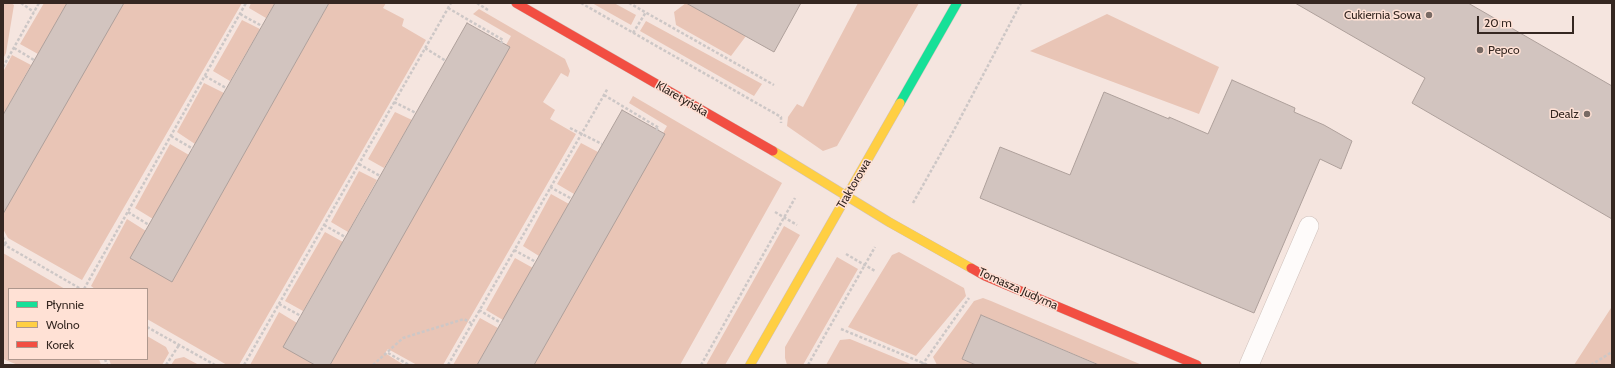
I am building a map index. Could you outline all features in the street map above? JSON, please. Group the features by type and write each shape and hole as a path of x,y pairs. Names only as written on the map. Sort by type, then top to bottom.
{"street":[{"name":"Klaretyńska","path":"516,3 810,173 846,197"},
{"name":"Traktorowa","path":"750,365 957,3"},
{"name":"Tomasza Judyma","path":"846,197 985,276 1197,365"}],"lane":[{"path":"1249,365 1309,226"}],"path":[{"path":"21,3 34,12"},
{"path":"3,67 39,3"},
{"path":"84,288 246,3"},
{"path":"244,365 450,3"},
{"path":"581,3 780,117 782,130"},
{"path":"629,3 774,85"},
{"path":"899,228 954,130 1021,3"},
{"path":"448,8 503,40 501,43"},
{"path":"633,33 646,12"},
{"path":"240,14 262,26"},
{"path":"14,48 34,60"},
{"path":"425,48 446,60"},
{"path":"205,76 226,88"},
{"path":"448,365 609,86"},
{"path":"604,95 659,128 656,130"},
{"path":"394,102 416,113"},
{"path":"570,128 602,144"},
{"path":"171,136 193,149"},
{"path":"359,164 380,176"},
{"path":"701,365 810,173"},
{"path":"550,187 572,199"},
{"path":"128,212 149,225"},
{"path":"775,212 803,228"},
{"path":"808,365 889,222"},
{"path":"324,225 346,237"},
{"path":"3,237 8,246"},
{"path":"3,244 81,288"},
{"path":"514,250 536,262"},
{"path":"841,250 875,271"},
{"path":"922,364 985,276"},
{"path":"279,304 300,316"},
{"path":"479,310 501,323"},
{"path":"373,365 403,338 464,319 472,323"},
{"path":"148,328 215,365"},
{"path":"841,329 922,364 928,365"},
{"path":"166,365 179,345"},
{"path":"388,352 409,365"},
{"path":"1591,365 1612,352"}],"shaded area":[{"path":"3,3 11,3 14,5 6,53 3,59"},
{"path":"44,3 67,4 38,54 20,44"},
{"path":"124,3 242,3 82,280 8,238 3,229 3,187"},
{"path":"251,3 275,3 266,18 249,8"},
{"path":"329,3 386,3 383,8 404,19 402,26 426,40 239,365 227,365 148,320 148,288 94,288 91,286 127,219 146,231 172,281"},
{"path":"592,3 614,3 636,15 631,25"},
{"path":"686,3 746,36 731,56 676,25 674,12"},
{"path":"858,3 919,3 837,146 823,151 787,126 788,117 797,104 803,107"},
{"path":"479,9 565,59 570,71 568,77 561,73 543,102 555,110 550,119 576,134 443,365 417,365 388,349 385,353 404,365 330,365 511,36 473,14"},
{"path":"1107,14 1219,67 1199,114 1030,51"},
{"path":"242,20 260,29 230,81 213,71"},
{"path":"646,21 762,84 754,96 640,31"},
{"path":"12,55 31,65 3,115 3,72"},
{"path":"204,83 224,93 195,144 177,132"},
{"path":"633,96 782,183 680,365 534,365 667,126 629,103"},
{"path":"395,112 412,120 384,168 368,159"},
{"path":"581,143 598,152 574,194 557,184"},
{"path":"170,144 189,155 153,219 135,208"},
{"path":"359,171 377,180 348,232 331,222"},
{"path":"551,194 569,204 539,256 523,246"},
{"path":"784,226 800,235 725,365 706,365"},
{"path":"325,232 343,242 303,311 285,301"},
{"path":"899,252 964,288 966,296 916,356 848,327 892,255"},
{"path":"3,253 63,288 8,288 8,360 99,360 101,365 18,365 3,359"},
{"path":"837,257 858,269 803,365 787,365 785,358 785,347"},
{"path":"515,258 533,268 503,320 486,310"},
{"path":"983,298 1142,365 1100,365 981,315 962,359 976,365 937,365 933,357 974,301"},
{"path":"1611,308 1612,365 1574,365"},
{"path":"279,312 297,323 315,365 250,365"},
{"path":"480,318 498,328 477,365 453,365"},
{"path":"148,337 166,347 169,353 162,365 111,365 109,360 148,360"},
{"path":"850,339 913,365 826,365 840,340"},
{"path":"184,357 199,365 171,365 175,359"}],"building":[{"path":"67,3 124,3 3,214 3,115"},
{"path":"275,3 329,3 172,282 130,258"},
{"path":"686,3 801,3 774,52"},
{"path":"1295,3 1468,3 1612,86 1612,219 1412,103 1425,78"},
{"path":"467,23 510,47 330,365 315,365 283,347"},
{"path":"1232,80 1295,108 1294,112 1324,125 1352,141 1341,169 1320,159 1254,313 980,198 1000,147 1070,175 1104,92 1208,134"},
{"path":"622,110 665,134 534,365 477,365"},
{"path":"981,315 1099,365 976,365 962,359"}],"traffic: fast":[{"path":"900,103 957,3"}],"traffic: slow":[{"path":"750,365 900,103"},
{"path":"773,151 889,222 971,268"}],"traffic: jam":[{"path":"516,3 773,151"},
{"path":"971,268 985,276 1197,365"}],"place":[{"name":"Cukiernia Sowa","path":"1429,15"},
{"name":"Pepco","path":"1480,50"},
{"name":"Dealz","path":"1587,114"}]}
